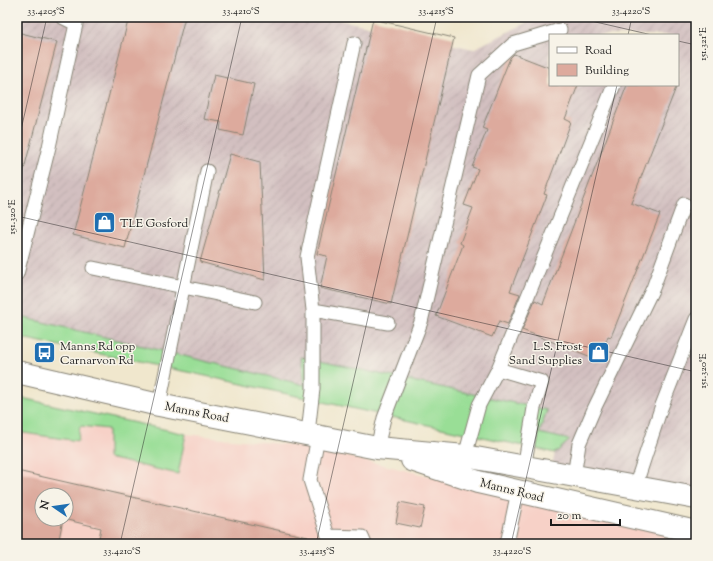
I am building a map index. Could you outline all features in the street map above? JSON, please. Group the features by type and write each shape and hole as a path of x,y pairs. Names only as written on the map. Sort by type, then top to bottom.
{"main road":[{"name":"Manns Road","path":"17,372 159,405 377,448 478,482 696,532"},
{"name":"Manns Road","path":"377,448 465,456 524,468 696,498"}],"lane":[{"path":"17,274 49,147 76,24 62,17"},
{"path":"377,448 384,418 421,322 479,75 513,44 560,30"},
{"path":"354,43 307,257 313,310 314,389 310,480 328,536 362,537 365,544"},
{"path":"465,456 479,405 498,369 614,86"},
{"path":"159,405 207,171"},
{"path":"574,476 579,444 594,409 653,288 684,204"},
{"path":"93,268 255,302"},
{"path":"313,310 388,323"},
{"path":"635,487 661,408 696,319"},
{"path":"498,369 542,382 534,408 524,468"},
{"path":"505,544 508,539 518,491"}],"shaded area":[{"path":"17,17 326,17 473,49 539,17 696,17 696,493 552,466 555,453 570,440 539,433 547,411 301,357 305,385 17,316"},
{"path":"79,426 108,430 178,474 186,434 308,447 475,487 696,537 696,544 17,544 17,432 77,441"}],"green space":[{"path":"17,316 305,385 301,357 547,410 539,433 570,440 555,453 192,373 17,337"},
{"path":"17,397 186,434 178,474 108,458 108,429 80,426 78,441 17,432"}],"building":[{"path":"129,17 185,17 125,248 73,235"},
{"path":"373,19 454,38 391,304 320,288 327,256 317,254"},
{"path":"17,32 57,42 23,173 17,172"},
{"path":"514,54 549,68 549,86 578,86 565,119 571,122 544,194 547,195 510,291 520,294 508,324 499,321 492,337 436,316 463,245 460,243 473,208 464,205 478,169 472,167 487,130 482,128 510,58"},
{"path":"214,75 254,84 243,135 220,130 221,122 204,119"},
{"path":"627,86 677,86 631,203 660,214 611,337 608,336 599,360 522,330 535,300 543,304"},
{"path":"230,154 260,162 265,280 200,262"},
{"path":"17,471 308,537 308,544 98,544 101,528 74,522 74,487 34,487 34,527 61,527 58,544 17,544"},
{"path":"400,502 425,507 420,528 396,523"}],"place":[{"name":"TLE Gosford","path":"104,223"},
{"name":"Manns Rd opp Carnarvon Rd","path":"44,353"},
{"name":"L.S. Frost Sand Supplies","path":"598,353"}]}
